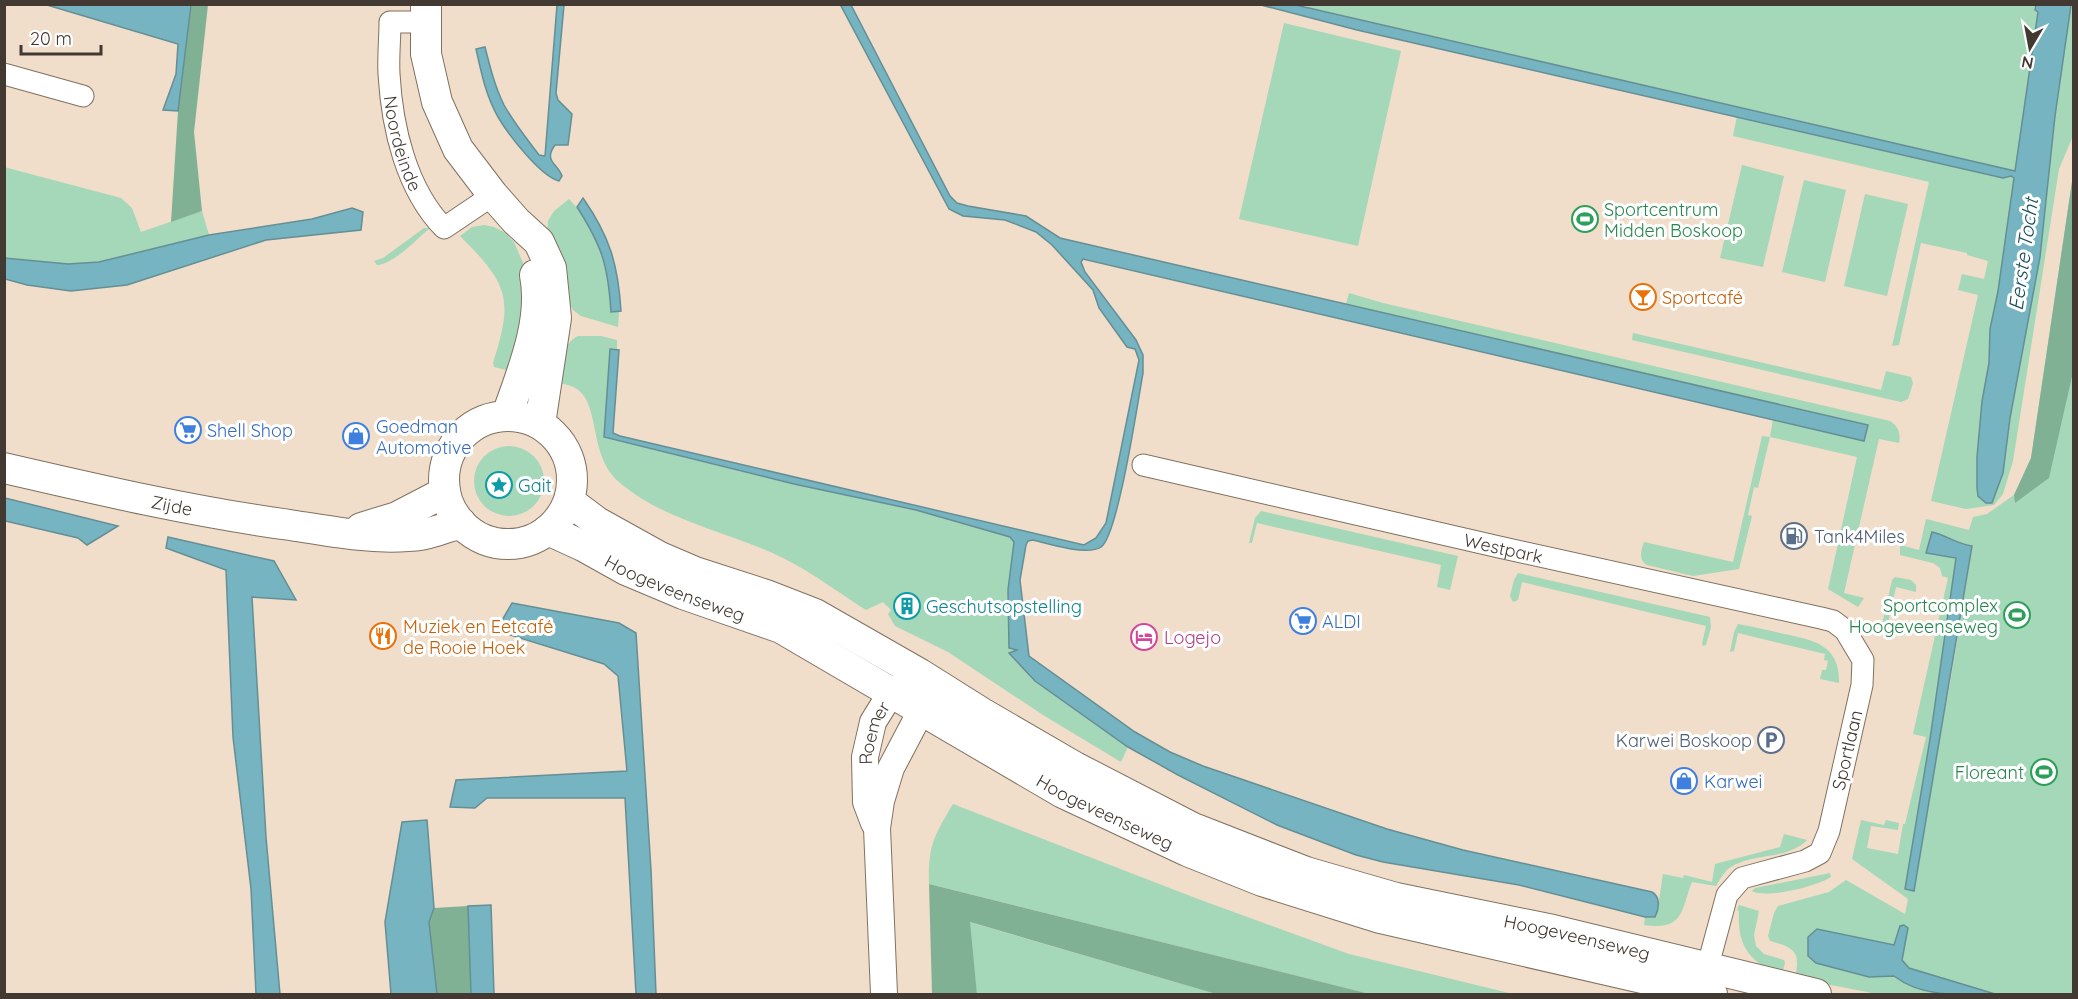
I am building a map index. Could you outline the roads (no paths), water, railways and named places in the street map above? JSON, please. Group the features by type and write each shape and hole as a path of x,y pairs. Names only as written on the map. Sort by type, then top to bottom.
{"main road":[{"name":"Noordeinde","path":"426,13 426,54 437,102 458,149 493,195 539,242 551,268 556,318 540,424"},
{"name":"Noordeinde","path":"507,415 520,380 536,313 536,278 516,221"},
{"path":"507,415 519,416 540,424 562,444 568,457 572,472 572,486 564,512 548,530 527,541 503,544 480,537 461,523 454,514 445,492 444,469 452,448 466,431 485,419 507,415"},
{"name":"Zijde","path":"4,468 244,519 385,537 411,536 461,523"},
{"name":"Zijde","path":"344,532 397,517 445,492"},
{"name":"Hoogeveenseweg","path":"569,501 597,522 660,557 695,572 815,614 921,674 982,713 1094,778 1193,828 1306,872 1396,898 1553,930 1707,985"},
{"name":"Hoogeveenseweg","path":"548,530 626,570 683,594 781,628 1063,793 1187,851 1262,881 1380,918 1707,985 1816,994"}],"street":[{"name":"Noordeinde","path":"426,13 390,22 389,73 394,117 409,173 430,214 444,228 493,195"},
{"path":"4,74 83,96"},
{"name":"Westpark","path":"1143,465 1833,621 1845,630 1856,646"},
{"name":"Sportlaan","path":"1707,985 1727,895 1742,878 1805,861 1820,853 1829,831 1862,685 1863,660 1856,646"},
{"name":"Roemer","path":"877,828 866,802 865,757 873,722 891,693 921,674"},
{"name":"Roemer","path":"885,994 877,828 881,801 891,768 921,711 921,674"}],"water":[{"path":"840,4 851,5 950,196 957,203 1026,216 1060,238 1868,425 1864,441 1083,259 1081,262 1085,272 1136,340 1143,355 1143,373 1114,519 1101,547 1078,550 1033,540 1028,541 1026,545 1020,580 1029,656 1135,732 1170,752 1203,766 1387,829 1463,850 1652,892 1657,897 1658,903 1655,917 1645,917 1519,885 1383,862 1356,855 1277,825 1128,747 1035,681 1009,653 1017,650 1009,648 1008,590 1014,542 1010,537 916,510 794,484 604,437 610,349 619,350 613,433 620,436 1084,545 1096,538 1106,523 1139,360 1135,349 1127,347 1099,308 1093,290 1052,245 1036,232 1005,220 963,216 949,209"},
{"path":"47,5 191,5 178,111 163,110 176,74 178,44"},
{"path":"557,5 564,5 556,93 558,100 572,114 568,145 555,145 550,155 562,176 559,181 551,178 534,163 498,117 487,92 476,49 485,47 495,84 504,105 539,155 545,156"},
{"name":"Eerste Tocht","path":"1261,5 1296,5 2015,171 2038,12 2035,10 2036,5 2071,5 2055,116 2040,257 2010,418 2003,473 1992,503 1986,503 1978,496 1977,457 1982,401 1989,363 1990,329 1998,291 2014,178 2011,176 2003,178 1357,30"},
{"path":"583,198 600,226 611,252 618,279 621,311 611,312 606,268 598,245 577,207"},
{"path":"352,208 363,212 361,230 266,240 127,285 71,291 27,285 5,279 5,258 68,264 99,262 209,235 312,219"},
{"path":"5,498 118,526 87,545 78,538 5,521"},
{"path":"1932,532 1972,546 1914,891 1905,889 1930,739 1956,558 1926,553"},
{"path":"168,537 274,561 296,600 252,597 266,837 280,994 256,994 251,889 233,737 226,570 166,548"},
{"path":"512,603 619,623 636,633 651,870 656,994 636,994 625,798 487,798 475,808 450,807 456,780 627,771 618,676 604,664 501,632 501,622"},
{"path":"427,820 434,908 429,922 437,994 391,994 385,922 402,822"},
{"path":"491,905 494,994 471,994 468,906"},
{"path":"1904,925 1908,928 1902,960 1909,968 1995,994 1956,995 1930,992 1905,983 1894,976 1869,977 1816,963 1808,956 1808,937 1817,929 1894,945 1900,926"}],"place":[{"name":"Sportcentrum Midden Boskoop","path":"1585,219"},
{"name":"Sportcafé","path":"1643,297"},
{"name":"Shell Shop","path":"188,430"},
{"name":"Goedman Automotive","path":"356,436"},
{"name":"Gait","path":"499,485"},
{"name":"Tank4Miles","path":"1794,536"},
{"name":"Geschutsopstelling","path":"907,606"},
{"name":"Sportcomplex Hoogeveenseweg","path":"2017,615"},
{"name":"ALDI","path":"1303,621"},
{"name":"Muziek en Eetcafé de Rooie Hoek","path":"383,636"},
{"name":"Logejo","path":"1144,637"},
{"name":"Karwei Boskoop","path":"1771,740"},
{"name":"Floreant","path":"2044,772"},
{"name":"Karwei","path":"1684,781"}]}
